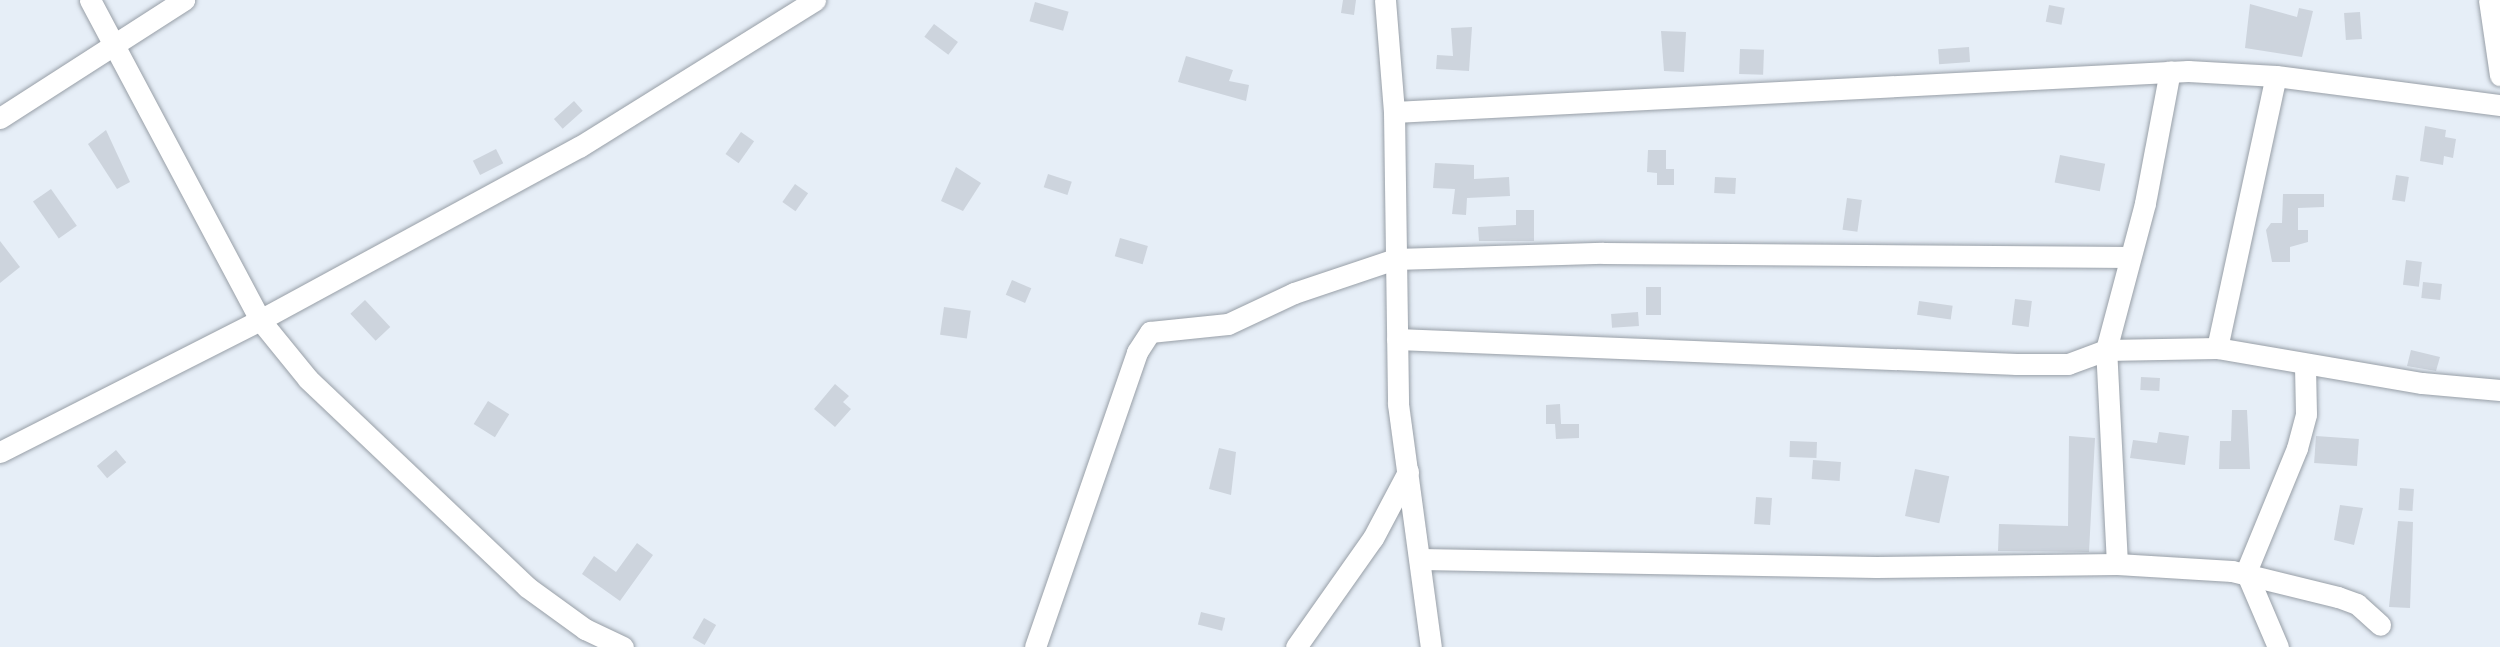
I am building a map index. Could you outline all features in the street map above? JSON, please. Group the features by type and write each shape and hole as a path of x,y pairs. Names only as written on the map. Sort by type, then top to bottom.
{"street":[{"path":"90,0 112,47 260,320 334,407 527,587 585,629 623,647"},
{"path":"0,118 184,0"},
{"path":"0,452 260,320 589,141 815,0"},
{"path":"1385,0 1394,112 1398,404 1431,647"},
{"path":"2489,0 2500,75"},
{"path":"1394,112 2170,71 2276,76 2500,105"},
{"path":"2118,564 2106,350 2130,257 2170,71"},
{"path":"2217,348 2276,76"},
{"path":"1035,647 1144,337 1150,332 1228,324 1294,292 1395,259 1603,253 2130,257"},
{"path":"1397,339 2016,364 2068,364 2106,350 2217,348 2305,366 2500,390"},
{"path":"2278,647 2246,572 2297,448 2306,414 2305,366"},
{"path":"1296,647 1373,538 1408,472"},
{"path":"1420,559 1876,567 2118,564 2246,572 2357,604 2380,625"}],"building":[{"path":"1343,0 1356,0 1354,15 1341,13"},
{"path":"1035,2 1069,12 1063,31 1029,21"},
{"path":"2250,4 2297,17 2299,8 2313,11 2302,57 2245,48"},
{"path":"2049,5 2065,8 2061,25 2046,22"},
{"path":"2360,12 2362,39 2346,40 2344,13"},
{"path":"934,24 958,42 948,55 924,37"},
{"path":"1472,27 1469,71 1436,69 1437,55 1453,56 1451,28"},
{"path":"1661,31 1686,32 1684,72 1664,71"},
{"path":"1969,47 1970,62 1939,64 1938,49"},
{"path":"1740,49 1764,50 1763,75 1739,74"},
{"path":"1186,56 1233,70 1229,81 1249,85 1246,101 1178,82"},
{"path":"574,101 583,111 563,129 554,119"},
{"path":"2425,126 2446,130 2445,137 2456,139 2453,158 2444,156 2443,165 2420,161"},
{"path":"106,130 130,182 117,189 88,144"},
{"path":"741,132 754,141 739,163 726,154"},
{"path":"496,149 503,163 480,175 473,161"},
{"path":"1648,150 1666,150 1666,169 1674,169 1674,185 1657,185 1657,173 1647,172"},
{"path":"2060,155 2105,164 2100,191 2055,182"},
{"path":"1435,163 1474,165 1474,179 1509,177 1510,196 1467,198 1466,215 1452,214 1455,189 1433,188"},
{"path":"956,167 981,183 963,211 941,201"},
{"path":"1048,174 1072,182 1067,195 1044,187"},
{"path":"2396,175 2409,177 2405,202 2392,200"},
{"path":"1715,177 1736,178 1735,194 1714,193"},
{"path":"795,184 808,193 795,211 782,202"},
{"path":"51,189 77,226 59,238 33,202"},
{"path":"2283,194 2324,194 2324,207 2298,208 2298,230 2308,230 2308,242 2290,247 2290,262 2272,262 2266,230 2271,223 2282,223"},
{"path":"1847,198 1862,200 1857,232 1843,230"},
{"path":"1516,210 1534,210 1534,241 1479,241 1478,227 1516,225"},
{"path":"1120,238 1148,246 1143,264 1115,256"},
{"path":"0,241 20,267 0,283"},
{"path":"2406,260 2422,262 2419,287 2403,285"},
{"path":"1012,280 1031,288 1025,303 1006,295"},
{"path":"2423,282 2442,284 2440,300 2421,298"},
{"path":"1646,287 1661,287 1661,315 1646,315"},
{"path":"2015,299 2032,301 2029,327 2012,325"},
{"path":"365,300 390,327 376,341 350,314"},
{"path":"1919,301 1953,306 1951,320 1917,315"},
{"path":"944,307 971,311 967,338 940,335"},
{"path":"1638,312 1639,326 1612,328 1611,314"},
{"path":"2411,350 2440,357 2436,371 2407,366"},
{"path":"2141,377 2160,378 2159,391 2140,390"},
{"path":"835,384 849,396 843,402 851,409 835,427 814,409"},
{"path":"488,401 509,414 495,437 474,424"},
{"path":"1560,404 1561,424 1579,424 1579,438 1556,439 1555,424 1546,424 1546,405"},
{"path":"2232,410 2247,410 2250,469 2219,469 2220,441 2231,441"},
{"path":"2159,432 2189,436 2185,465 2130,458 2133,440 2157,443"},
{"path":"2069,436 2095,438 2089,552 1998,551 1999,524 2068,526"},
{"path":"2316,436 2359,439 2357,466 2314,463"},
{"path":"1790,441 1817,442 1816,458 1789,457"},
{"path":"1219,448 1236,452 1231,495 1209,489"},
{"path":"116,450 126,462 107,478 97,466"},
{"path":"1813,460 1841,462 1840,481 1812,479"},
{"path":"1915,469 1949,476 1939,523 1905,516"},
{"path":"2400,488 2414,489 2412,511 2398,510"},
{"path":"1756,497 1772,498 1770,525 1754,524"},
{"path":"2340,505 2363,508 2354,545 2334,540"},
{"path":"2398,521 2413,522 2410,608 2389,607"},
{"path":"637,543 653,555 620,601 582,574 594,556 616,572"},
{"path":"1201,612 1225,618 1222,631 1198,625"},
{"path":"704,618 716,625 705,645 692,638"}]}
